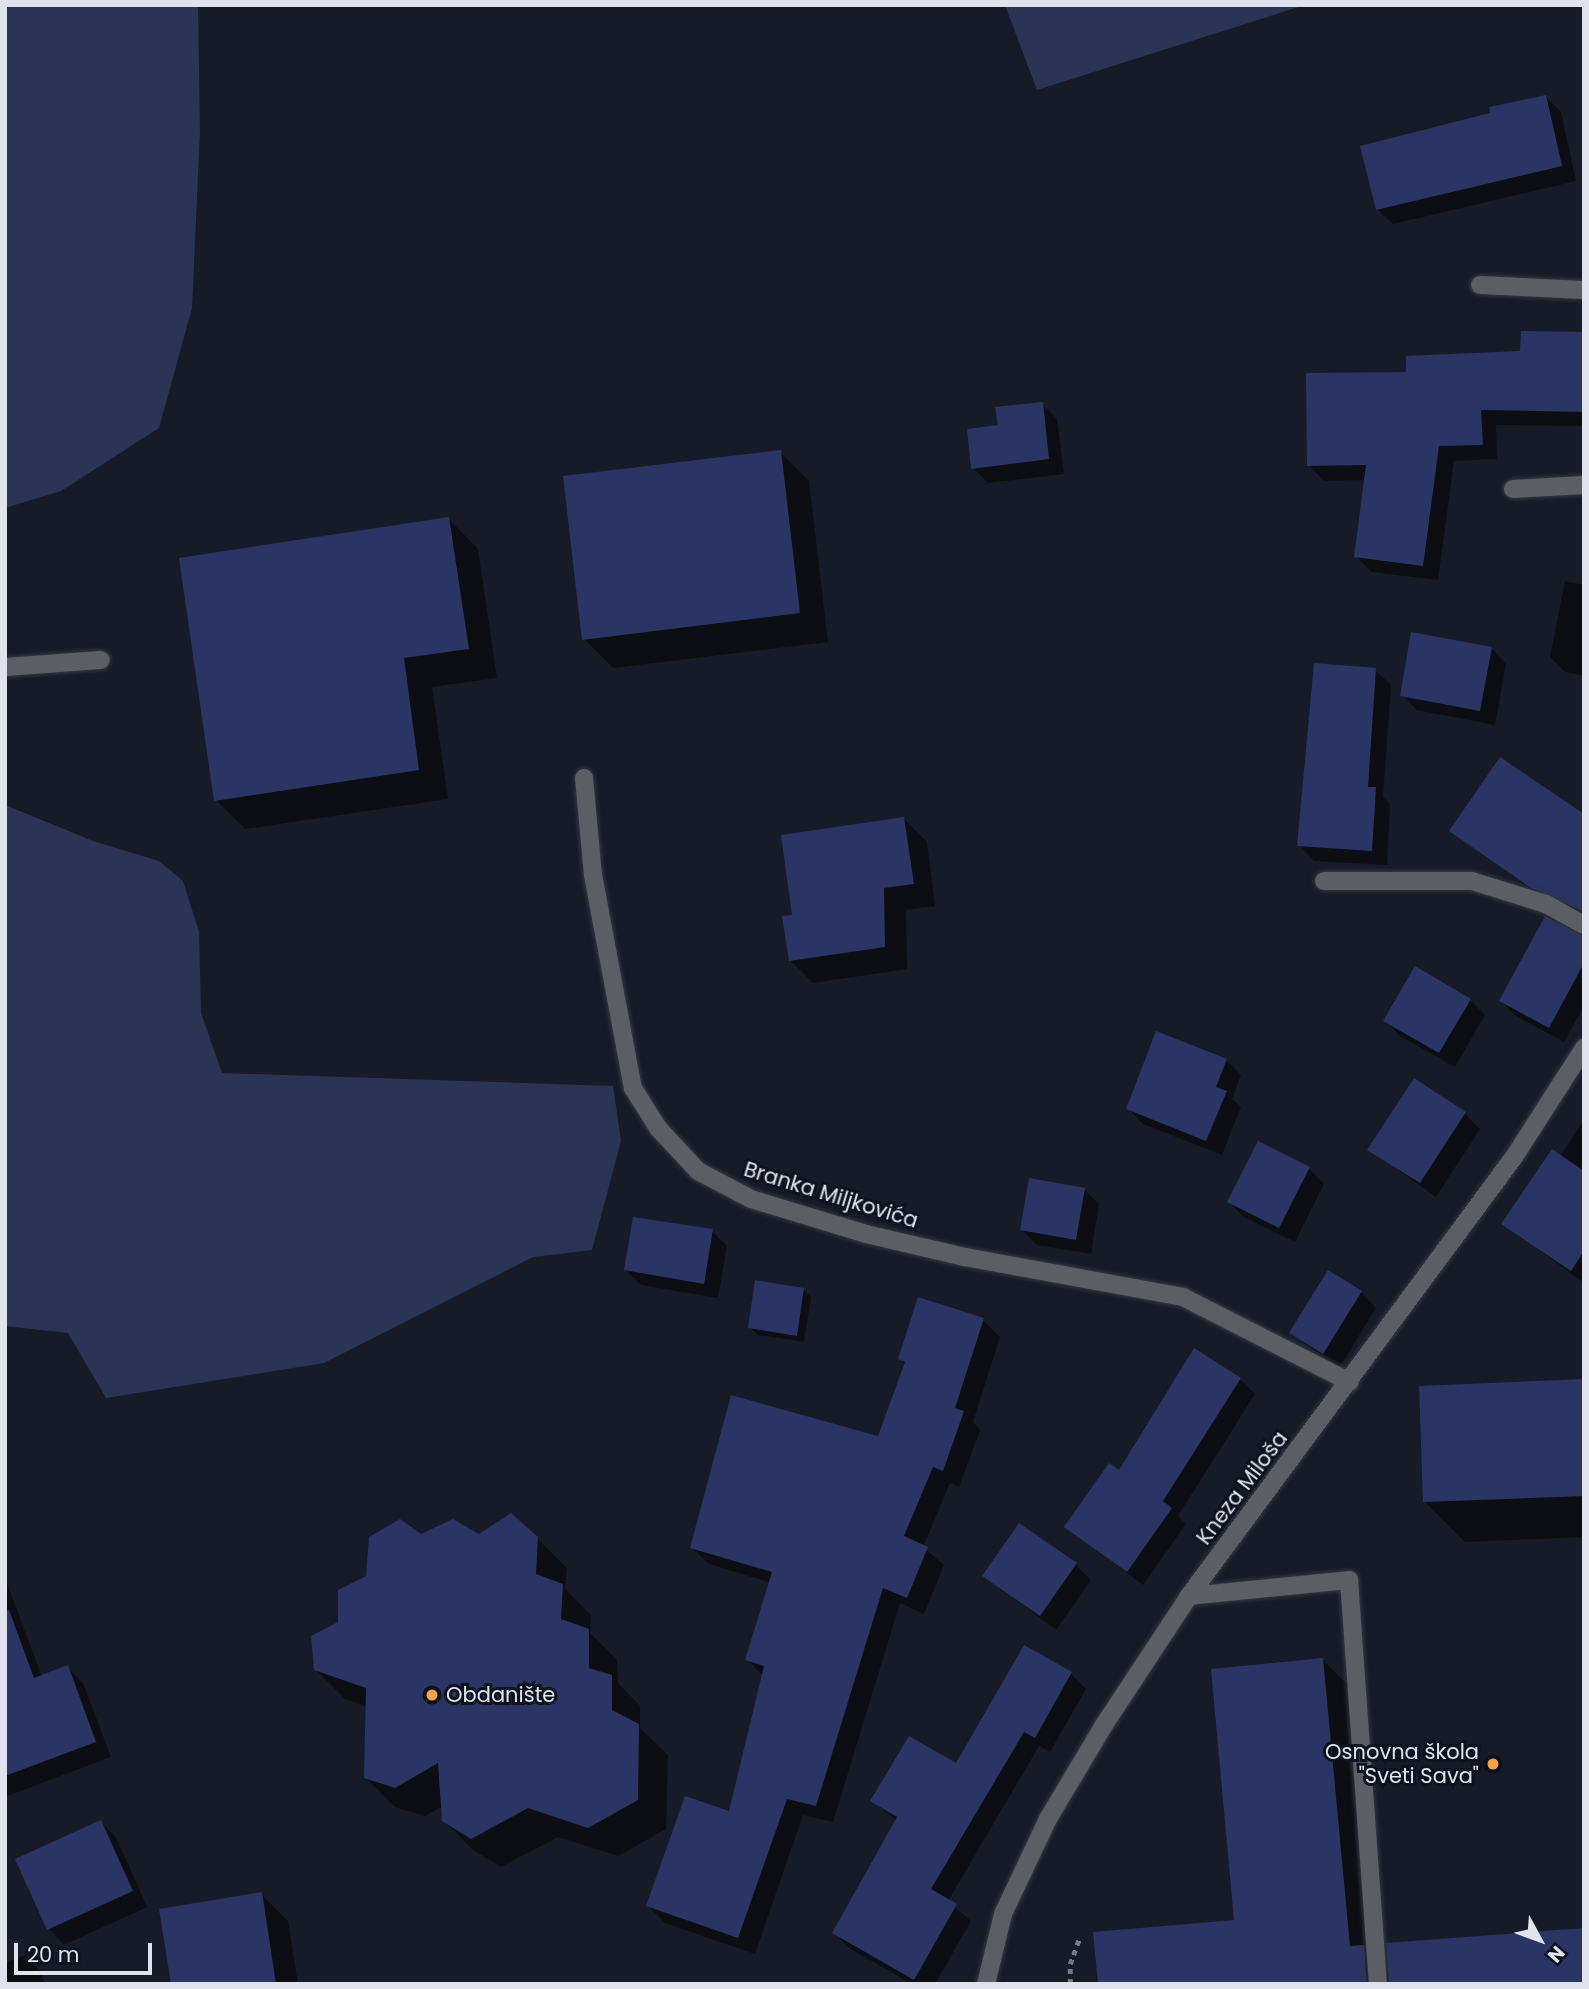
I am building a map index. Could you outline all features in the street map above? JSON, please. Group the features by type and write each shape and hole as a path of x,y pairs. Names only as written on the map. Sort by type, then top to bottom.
{"street":[{"path":"1480,285 1584,290"},
{"path":"1513,488 1584,485"},
{"path":"5,667 101,660"},
{"name":"Branka Miljkovića","path":"584,778 593,875 633,1088 666,1138 698,1171 751,1199 866,1234 965,1257 1183,1297 1350,1382"},
{"path":"1324,881 1472,881 1546,904 1584,925"},
{"name":"Kneza Miloša","path":"986,1984 1003,1914 1048,1819 1189,1596 1514,1157 1584,1048"},
{"path":"1189,1596 1349,1580 1378,1984"}],"path":[{"path":"1070,1984 1070,1964 1080,1937"}],"shaded area":[{"path":"5,5 198,5 200,131 192,308 159,428 61,491 5,508"},
{"path":"1005,5 1305,5 1037,90"},
{"path":"5,805 93,841 159,861 183,881 199,932 201,1013 222,1073 613,1086 621,1141 592,1250 533,1257 324,1363 106,1398 68,1333 5,1326"}],"building":[{"path":"1546,95 1562,166 1376,210 1360,146 1490,113 1489,107"},
{"path":"1521,331 1584,332 1584,412 1481,410 1483,445 1439,446 1423,566 1354,557 1366,465 1307,466 1306,373 1406,372 1406,356 1520,351"},
{"path":"1043,402 1049,459 971,469 967,429 998,425 995,407"},
{"path":"781,450 800,613 582,640 563,476"},
{"path":"449,517 469,649 404,658 419,770 214,801 179,558"},
{"path":"1411,632 1492,647 1480,711 1400,696"},
{"path":"1314,663 1376,668 1368,787 1376,787 1372,851 1297,846"},
{"path":"1500,757 1584,814 1584,912 1531,888 1449,831"},
{"path":"904,817 914,884 884,888 885,947 789,961 782,916 792,915 781,835"},
{"path":"1545,916 1584,936 1584,963 1549,1028 1499,1001"},
{"path":"1415,966 1471,999 1439,1053 1383,1021"},
{"path":"1156,1031 1227,1059 1216,1087 1227,1091 1206,1141 1126,1109"},
{"path":"1414,1078 1466,1112 1420,1183 1367,1150"},
{"path":"1258,1141 1310,1167 1279,1228 1227,1202"},
{"path":"1552,1149 1584,1171 1584,1251 1571,1271 1501,1224"},
{"path":"1029,1178 1085,1188 1076,1240 1020,1230"},
{"path":"633,1217 713,1229 704,1284 624,1270"},
{"path":"1328,1270 1362,1291 1323,1354 1289,1333"},
{"path":"755,1280 804,1288 797,1336 748,1328"},
{"path":"918,1297 984,1318 955,1408 964,1411 943,1471 933,1467 904,1536 928,1547 907,1598 883,1588 816,1806 787,1799 738,1938 646,1906 685,1796 729,1811 764,1666 745,1660 772,1572 690,1548 731,1395 878,1436 905,1362 898,1359"},
{"path":"1194,1348 1241,1378 1163,1501 1172,1508 1127,1572 1064,1527 1109,1463 1119,1470"},
{"path":"1584,1379 1584,1496 1423,1502 1419,1386"},
{"path":"511,1513 538,1537 536,1574 563,1584 561,1619 589,1629 589,1668 612,1675 612,1710 639,1724 638,1800 588,1828 528,1808 471,1839 442,1821 438,1763 395,1788 364,1778 366,1688 314,1670 311,1636 338,1622 338,1590 366,1576 369,1537 400,1519 421,1534 453,1519 479,1534"},
{"path":"1019,1523 1077,1563 1040,1616 982,1576"},
{"path":"9,1610 34,1678 68,1665 96,1742 5,1776 5,1611"},
{"path":"1024,1645 1072,1672 1035,1738 1024,1732 931,1889 957,1904 914,1980 832,1933 897,1817 870,1801 909,1736 956,1763"},
{"path":"1323,1658 1350,1946 1364,1945 1367,1984 1098,1984 1093,1932 1234,1920 1211,1669"},
{"path":"101,1820 133,1891 47,1930 15,1859"},
{"path":"262,1892 276,1984 171,1984 159,1909"},
{"path":"1584,1928 1584,1984 1389,1984 1386,1943"}],"place":[{"name":"Obdanište","path":"432,1695"},
{"name":"Osnovna škola \"Sveti Sava\"","path":"1493,1764"}]}
